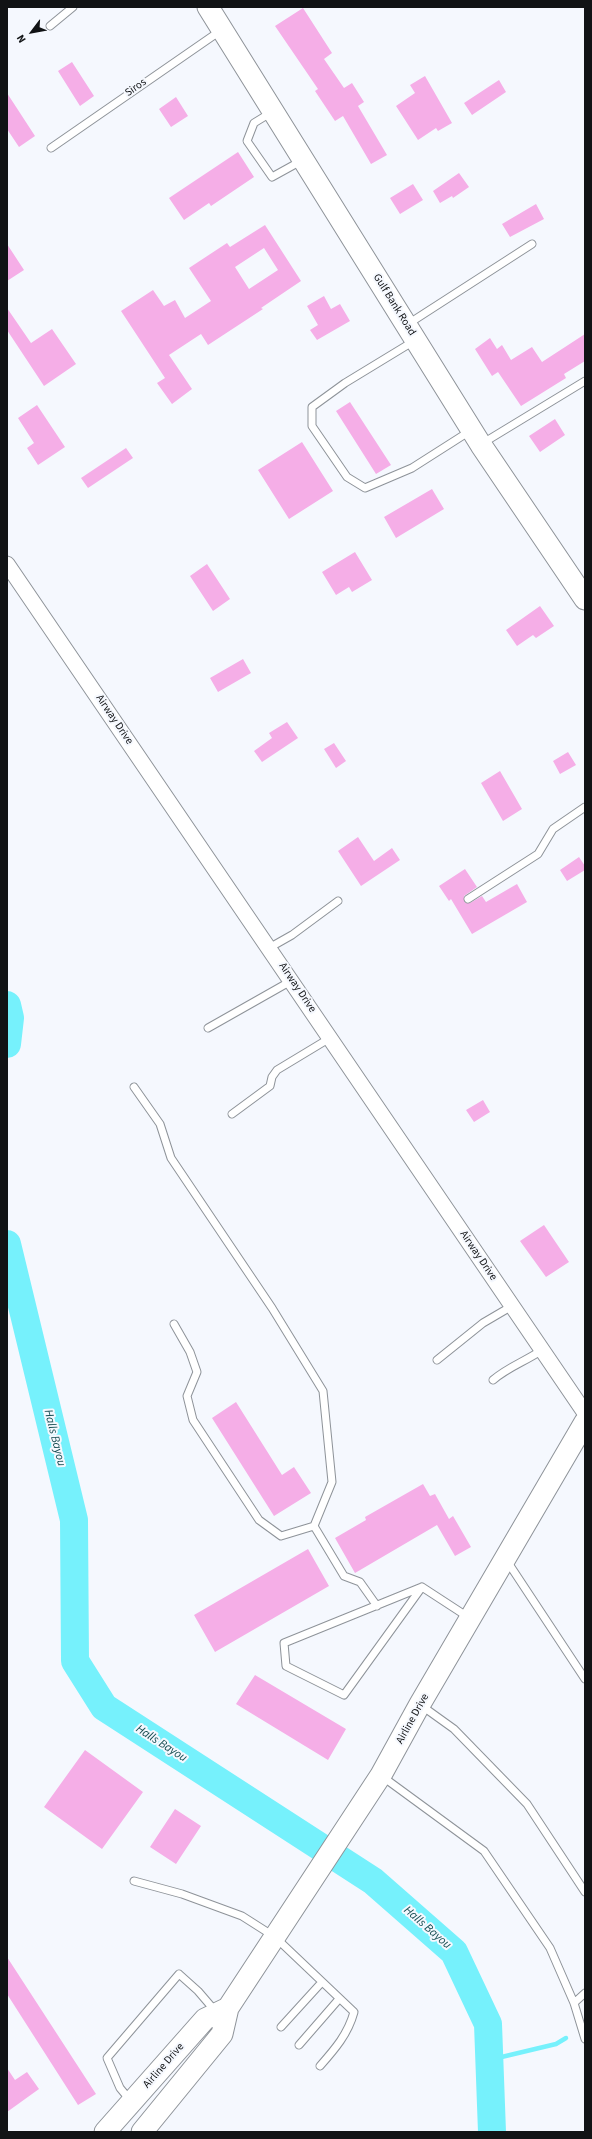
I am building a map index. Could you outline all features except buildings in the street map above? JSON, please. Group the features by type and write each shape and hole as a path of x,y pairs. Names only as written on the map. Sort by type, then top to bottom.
{"main road":[{"name":"Gulf Bank Road","path":"208,7 477,437 585,599"},
{"name":"Airline Drive","path":"105,2132 205,2019 222,2010 294,1909 381,1775 420,1704 471,1620 584,1426"},
{"name":"Airline Drive","path":"142,2132 222,2034 222,2010"}],"street":[{"name":"Airway Drive","path":"7,564 542,1350 584,1426"}],"lane":[{"path":"50,26 73,7"},
{"name":"Siros","path":"51,148 222,30"},
{"path":"273,111 254,123 247,141 272,177 303,160"},
{"path":"532,244 312,407 312,426 346,477 365,488 412,468 477,437 585,380"},
{"path":"468,899 538,854 553,829 585,807"},
{"path":"269,948 292,935 338,901"},
{"path":"208,1028 292,981"},
{"path":"232,1114 270,1086 272,1077 277,1070 331,1038"},
{"path":"134,1087 160,1124 171,1158 272,1308 323,1391 332,1482 314,1526"},
{"path":"437,1360 483,1323 512,1306"},
{"path":"174,1324 190,1352 197,1372 187,1396 193,1420 260,1520 281,1536 314,1526"},
{"path":"494,1380 507,1368 521,1364 542,1350"},
{"path":"314,1526 344,1576 360,1582 377,1606"},
{"path":"506,1559 585,1679"},
{"path":"422,1587 344,1695 286,1666 284,1643 422,1587"},
{"path":"422,1587 471,1620"},
{"path":"420,1704 454,1728 527,1804 585,1892"},
{"path":"381,1775 484,1851 550,1948 574,2003 585,2039"},
{"path":"134,1881 182,1894 242,1916 275,1936 354,2012 351,2024 340,2044 320,2066"},
{"path":"132,2102 120,2088 107,2058 179,1974 222,2010"},
{"path":"281,2027 322,1982"},
{"path":"574,2003 585,1993"},
{"path":"299,2045 339,1999"}],"waterway":[{"name":"Halls Bayou","path":"7,1005 10,1018 7,1044"},
{"name":"Halls Bayou","path":"7,1244 74,1520 75,1661 104,1707 373,1881 454,1952 488,2024 492,2132"},
{"path":"489,2060 556,2044 566,2038"}]}
